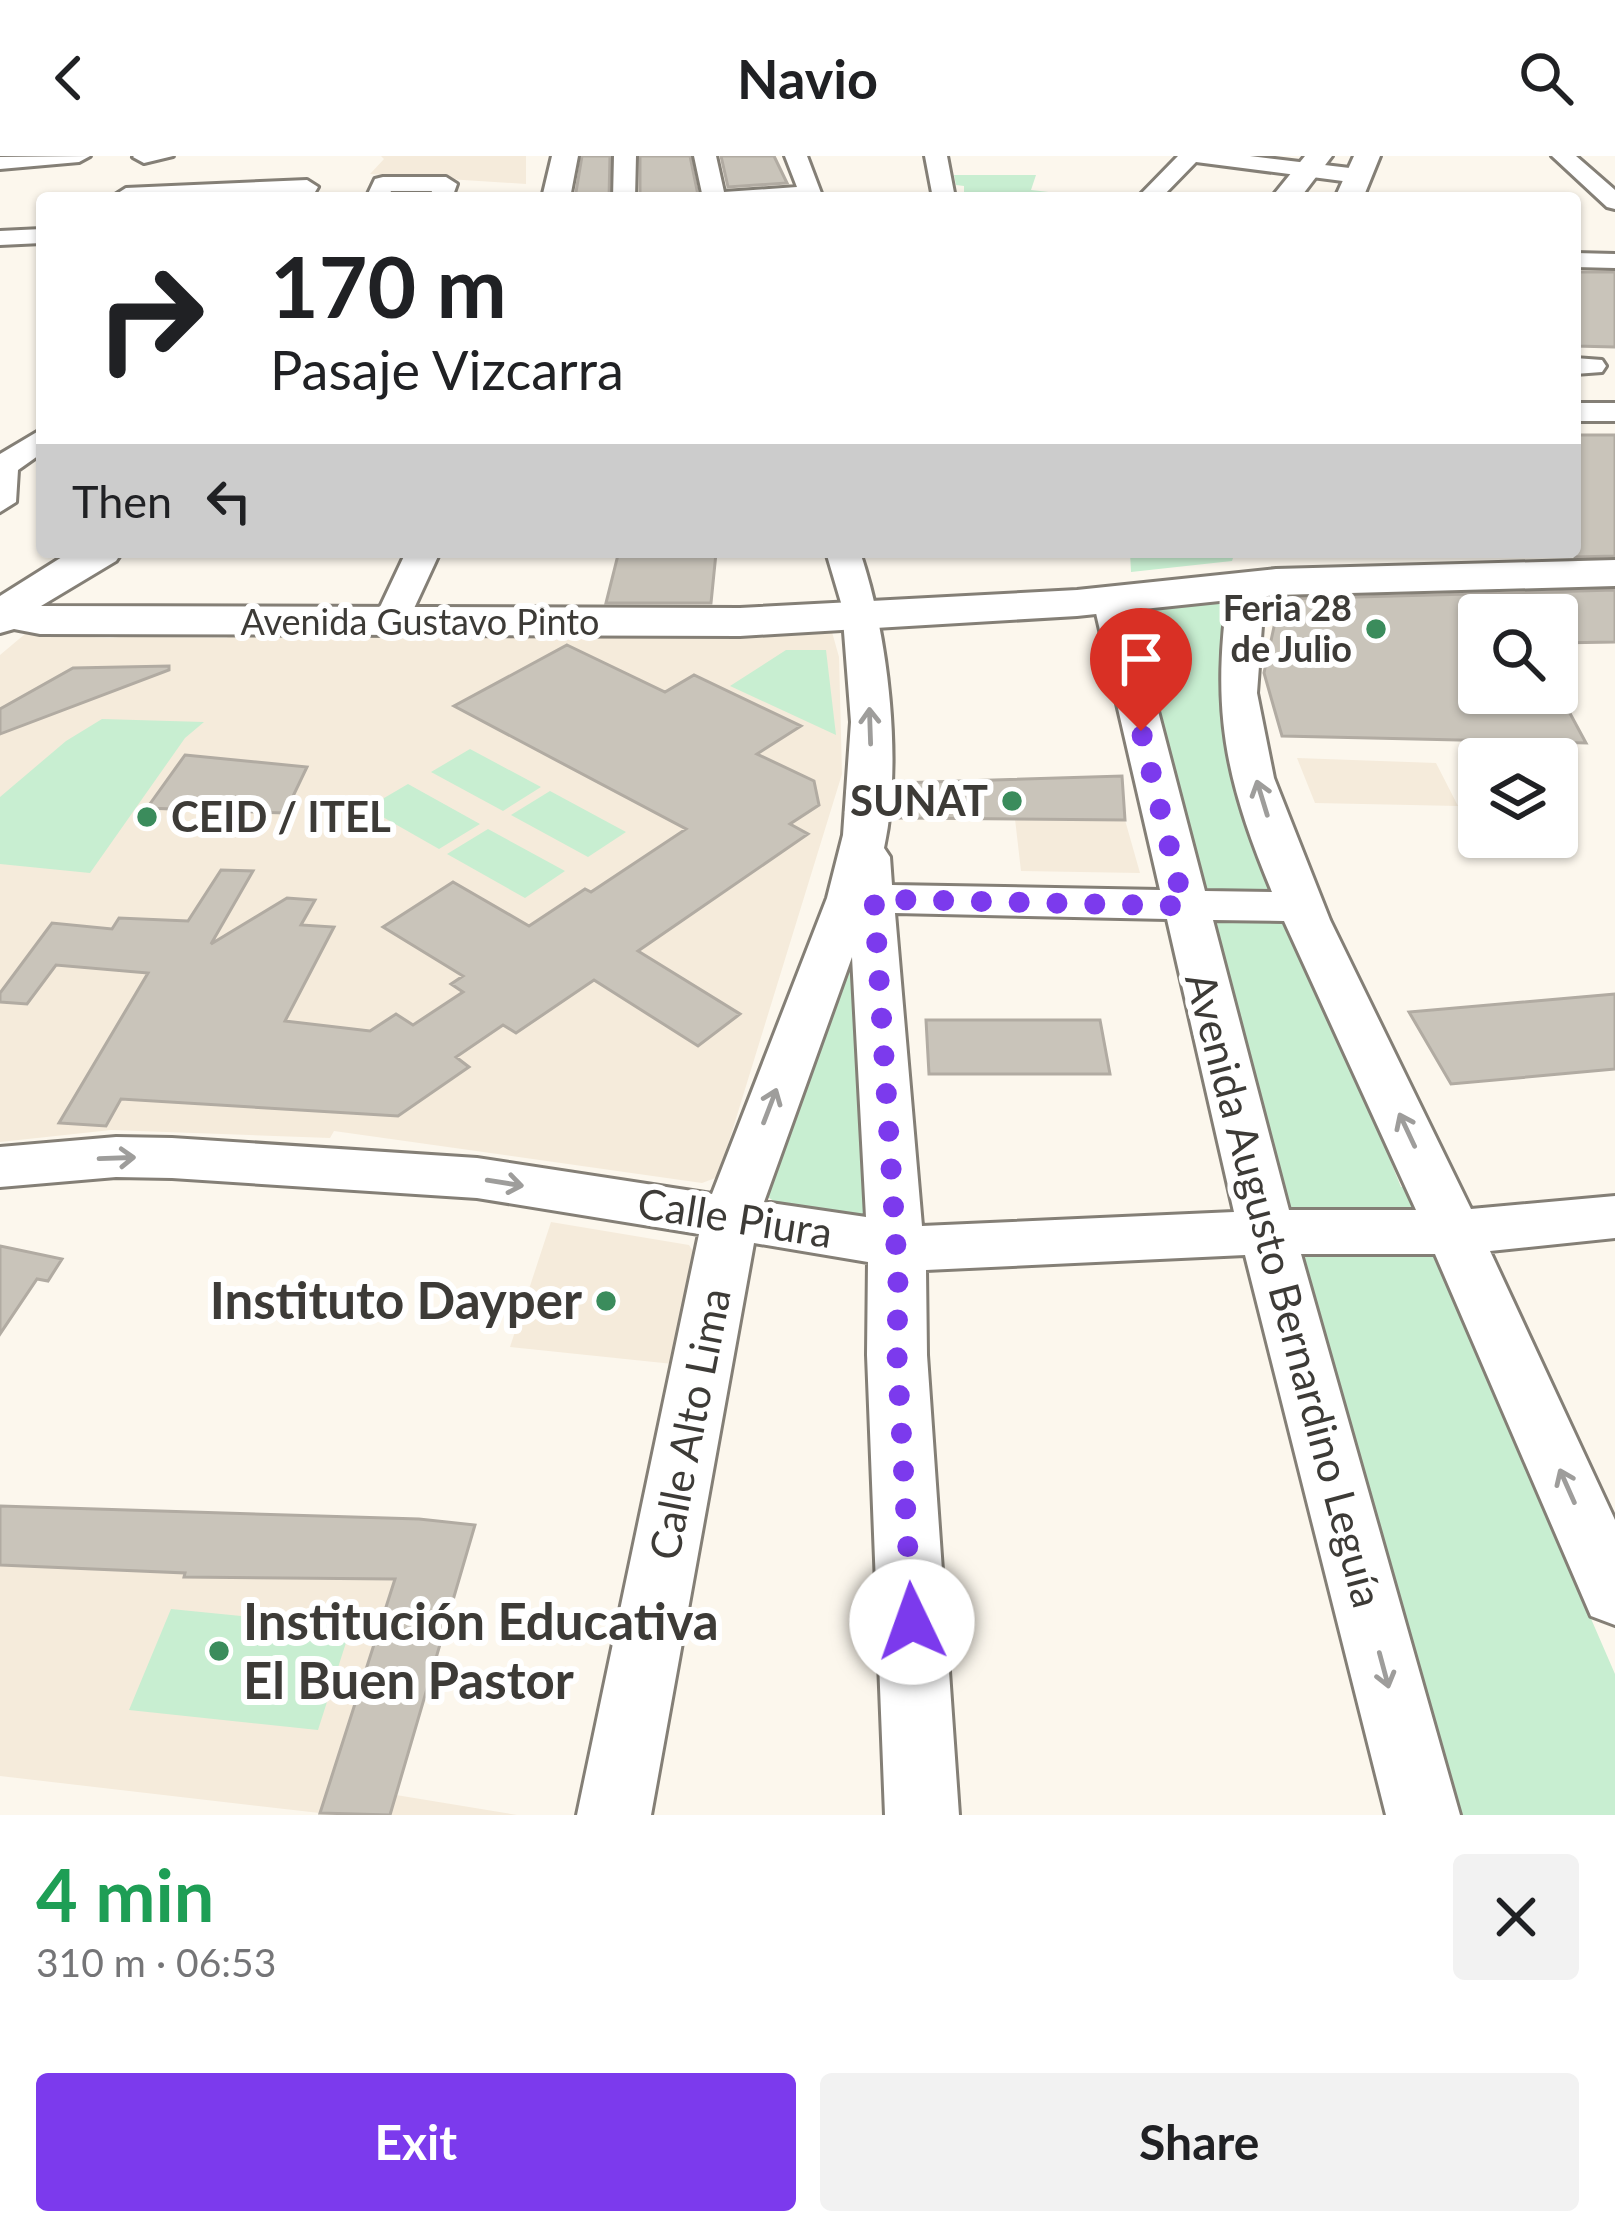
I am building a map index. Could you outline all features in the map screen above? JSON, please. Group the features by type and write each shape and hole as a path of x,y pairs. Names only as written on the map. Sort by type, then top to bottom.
{"main road":[{"path":"533,192 538,156"},
{"path":"557,192 565,156"},
{"path":"1290,192 1313,163"},
{"path":"2,608 50,558"},
{"path":"2,608 90,558"},
{"name":"Avenida Gustavo Pinto","path":"2,608 40,620 740,622 854,613 1110,579 1249,568 1615,558"},
{"name":"Avenida Gustavo Pinto","path":"1249,568 1615,573"}],"street":[{"path":"0,163 79,156"},
{"path":"128,192 144,156 162,156"},
{"path":"624,192 626,156"},
{"path":"705,156 713,192"},
{"path":"796,156 811,192"},
{"path":"936,156 943,192"},
{"path":"1155,192 1194,156 1313,163 1358,177"},
{"path":"1550,156 1607,195"},
{"path":"1563,156 1607,195"},
{"path":"15,183 50,159"},
{"path":"188,191 196,165"},
{"path":"379,192 383,184 446,184 443,192"},
{"path":"178,192 307,187"},
{"path":"0,238 36,236"},
{"path":"1581,260 1615,261"},
{"path":"1581,412 1615,412"},
{"path":"0,502 3,466 36,442"},
{"path":"391,622 420,558"},
{"name":"Calle Alto Lima","path":"614,1815 731,1216 862,898 872,722 844,558"},
{"path":"1249,568 1236,678 1241,729 1266,812 1304,907 1456,1232 1615,1592"},
{"name":"Avenida Augusto Bernardino Leguía","path":"1110,579 1184,906 1423,1815"},
{"path":"922,1815 896,1245 862,898 1304,907"},
{"name":"Calle Piura","path":"0,1167 116,1157 477,1178 920,1248 1267,1232 1456,1232 1615,1216"}],"shaded area":[{"path":"381,156 526,156 526,184 370,174 384,159"},
{"path":"832,632 839,657 842,774 718,1177 702,1183 334,1131 330,1138 111,1130 0,1142 0,655 25,634 110,638 159,633 157,637 227,638 230,633"},
{"path":"1297,758 1436,763 1458,806 1315,803"},
{"path":"1015,819 1125,820 1140,873 1021,871"},
{"name":"Instituto Dayper","path":"551,1222 689,1245 696,1256 673,1364 510,1347"},
{"name":"Institución Educativa El Buen Pastor","path":"0,1506 475,1525 396,1795 517,1815 337,1815 0,1776"}],"green space":[{"path":"954,175 1036,175 1031,190 1048,192 964,192 964,186 956,185"},
{"path":"1130,558 1233,558 1232,561 1131,572"},
{"path":"1228,595 1232,609 1223,609 1220,649 1230,756 1251,824 1283,894 1203,896 1129,613 1131,605"},
{"path":"786,650 826,650 836,735 730,686"},
{"path":"102,719 204,722 185,738 90,873 0,864 0,797 66,741"},
{"path":"470,749 541,787 503,811 431,772"},
{"path":"408,784 480,824 439,849 367,808"},
{"path":"550,791 626,832 588,857 511,815"},
{"path":"488,829 565,871 525,898 447,854"},
{"path":"1207,918 1293,918 1401,1187 1414,1187 1416,1210 1284,1224"},
{"path":"853,938 868,1217 777,1203 766,1196"},
{"path":"1315,1252 1432,1254 1446,1270 1441,1273 1615,1674 1615,1815 1462,1815 1302,1259"},
{"path":"171,1609 351,1627 318,1730 129,1710"}],"building":[{"path":"582,156 610,156 609,192 576,192"},
{"path":"640,156 690,156 697,192 640,192"},
{"path":"721,156 774,156 787,183 728,187"},
{"path":"1581,272 1615,272 1615,347 1581,346"},
{"path":"1581,435 1615,435 1615,556 1581,557"},
{"path":"617,558 716,558 711,603 606,603"},
{"path":"1615,590 1615,642 1578,643 1578,594 1466,594"},
{"path":"1458,594 1458,714 1570,714 1586,743 1578,743 1578,738 1282,736 1264,673 1280,599"},
{"path":"567,645 665,692 694,675 801,726 757,754 814,781 819,805 790,824 808,834 638,951 740,1014 698,1046 594,980 516,1033 503,1025 456,1057 469,1067 398,1116 121,1099 106,1126 59,1123 148,973 56,965 27,1004 0,1002 0,993 52,923 112,929 119,918 188,921 221,870 253,871 211,944 287,898 315,900 301,925 334,927 285,1021 370,1031 396,1014 413,1025 463,992 451,984 463,976 383,927 453,882 529,926 585,889 591,892 686,829 454,706"},
{"path":"169,666 169,670 0,734 0,709 73,668"},
{"path":"185,755 307,767 285,813 147,808"},
{"name":"SUNAT","path":"1122,776 1125,820 900,818 898,783"},
{"path":"1615,994 1615,1069 1451,1084 1409,1012"},
{"path":"926,1020 1100,1020 1110,1074 929,1074"},
{"path":"0,1246 62,1259 48,1281 37,1279 0,1334"},
{"path":"0,1506 419,1519 475,1525 390,1815 320,1813 395,1579 184,1577 185,1573 0,1565"}],"place":[{"name":"Feria 28 de Julio","path":"1376,629"},
{"name":"SUNAT","path":"1012,801"},
{"name":"CEID / ITEL","path":"147,817"},
{"name":"Instituto Dayper","path":"606,1301"},
{"name":"Institución Educativa El Buen Pastor","path":"219,1651"}],"route":[{"path":"912,1622 897,1355 898,1278 874,899 1184,906 1141,731"}]}
